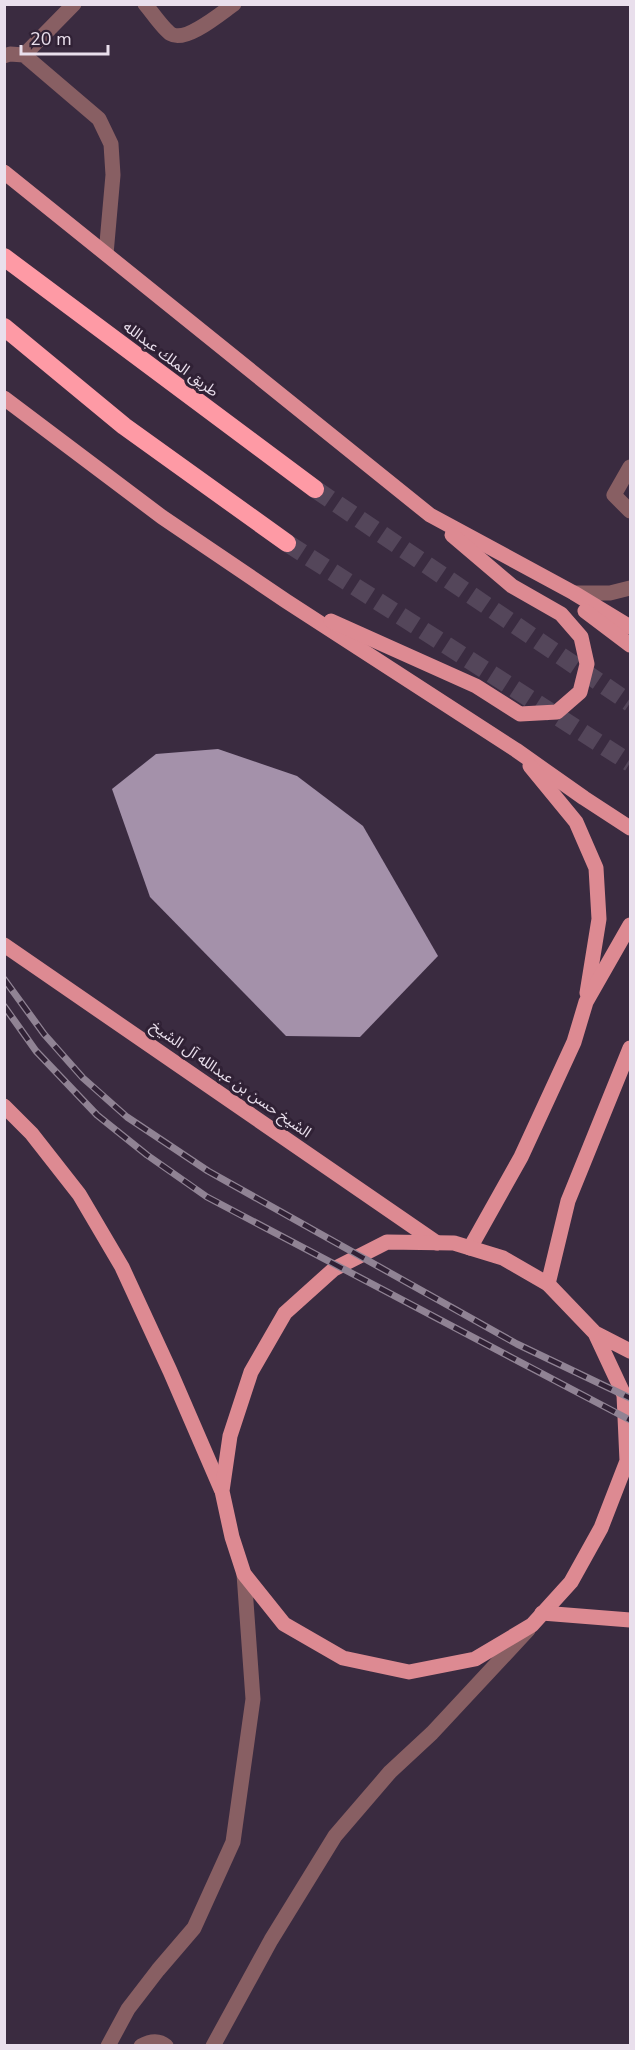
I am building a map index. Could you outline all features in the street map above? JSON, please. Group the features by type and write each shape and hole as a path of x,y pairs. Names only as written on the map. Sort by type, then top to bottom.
{"highway":[{"name":"طريق الملك عبدالله","path":"4,258 315,489"},
{"path":"4,327 124,426 287,543"}],"main road":[{"path":"4,172 430,515 512,586 561,614 581,637 588,664 580,692 557,712 520,714 476,686 286,601"},
{"path":"4,398 162,518 516,750 630,828"},
{"path":"430,515 574,593 630,627"},
{"path":"430,515 593,616 630,645"},
{"path":"470,1248 521,1157 574,1042 586,1002 598,919 596,868 576,822 516,750"},
{"path":"586,1002 630,925"},
{"name":"الشيخ حسن بن عبدالله آل الشيخ","path":"4,945 436,1243"},
{"path":"548,1284 568,1201 630,1048"},
{"name":"الشيخ حسن بن عبدالله آل الشيخ","path":"4,1106 32,1134 79,1194 122,1267 222,1491 232,1537 244,1574 284,1624 343,1658 409,1672 475,1659 537,1619 571,1582 601,1528 627,1461 624,1395 595,1333 548,1284 503,1258 454,1243 387,1242 334,1269 285,1313 251,1372 230,1436 222,1491"},
{"name":"الشيخ حسن بن عبدالله آل الشيخ","path":"595,1333 630,1351"},
{"path":"537,1619 630,1620"}],"street":[{"path":"24,55 74,4"},
{"path":"145,4 171,34 180,36 193,32 234,4"},
{"path":"4,56 24,55 99,119 111,144 113,176 106,254"},
{"path":"630,467 614,495 630,511"},
{"path":"574,593 610,593 630,588"},
{"path":"106,2043 128,2009 195,1928 233,1842 253,1699 244,1574"},
{"path":"213,2046 271,1940 335,1836 390,1772 432,1733 537,1619"},
{"path":"141,2046 150,2041 161,2042 166,2046"}],"building":[{"path":"218,749 297,776 363,826 438,956 360,1037 286,1036 150,897 112,789 156,754"}],"tunnel":[{"path":"315,489 630,703"},
{"path":"287,543 630,763"}],"railway":[{"path":"4,979 44,1034 83,1078 127,1117 208,1171 517,1344 630,1398"},
{"path":"4,1006 36,1051 97,1115 147,1155 207,1197 630,1420"}]}
